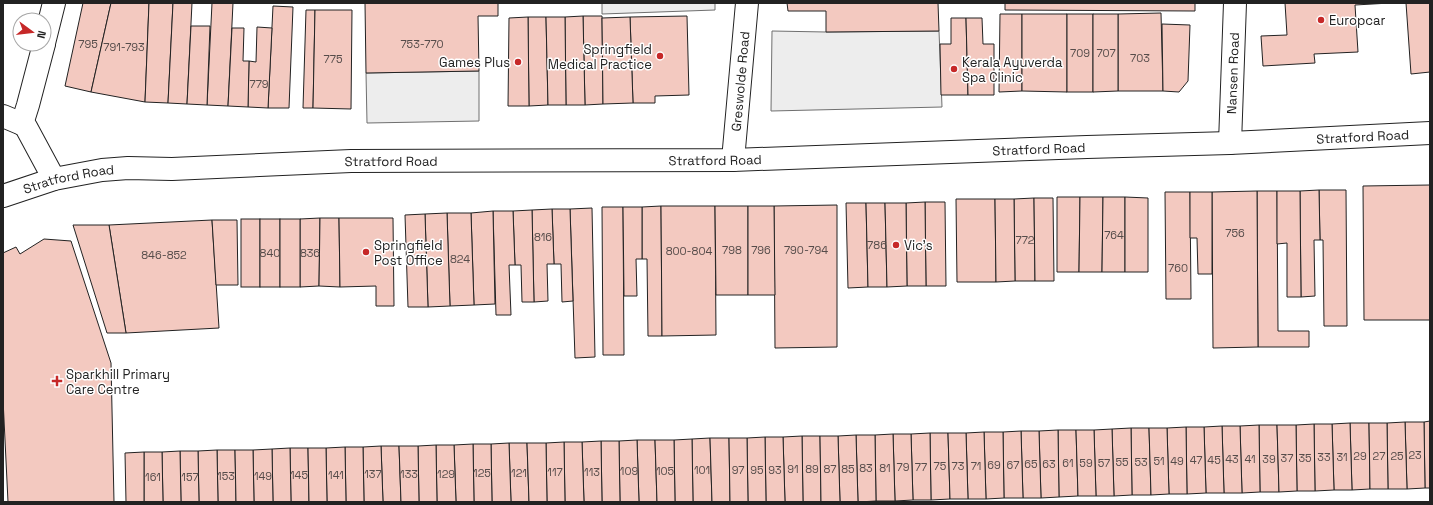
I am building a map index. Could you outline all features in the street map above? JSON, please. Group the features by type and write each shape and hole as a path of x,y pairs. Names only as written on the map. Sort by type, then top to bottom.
{"main road":[{"name":"Greswolde Road","path":"733,160 747,3"},
{"name":"Nansen Road","path":"1230,143 1235,3"},
{"path":"42,52 28,105 13,120 28,129 54,179"},
{"name":"Stratford Road","path":"3,196 54,179 102,170 128,168 172,169 351,161 733,160 1230,143 1430,133"}],"shaded area":[{"name":"Springfield Medical Practice","path":"602,3 715,3 715,10 602,14"},
{"path":"772,31 939,31 942,107 771,111"},
{"path":"479,71 479,121 367,123 366,73"}],"building":[{"path":"83,3 111,3 91,92 65,86"},
{"path":"111,3 149,3 145,102 91,92"},
{"path":"149,3 173,3 168,103 145,102"},
{"path":"173,3 192,3 187,104 168,103"},
{"path":"212,3 233,3 228,106 207,105"},
{"path":"365,3 498,3 498,16 478,16 479,71 366,73"},
{"path":"787,3 938,3 939,31 826,32 826,11 788,11"},
{"path":"1005,3 1195,3 1195,11 1005,10"},
{"name":"Europcar","path":"1285,3 1390,3 1355,5 1358,52 1314,54 1315,63 1263,66 1261,36 1287,35"},
{"path":"1406,3 1430,3 1430,72 1411,74"},
{"path":"273,6 293,7 289,108 268,108"},
{"path":"306,10 315,10 313,108 303,108"},
{"path":"315,10 352,10 351,109 313,108"},
{"path":"1161,13 1163,91 1118,91 1118,14"},
{"path":"1000,14 1022,14 1022,91 999,92"},
{"path":"1022,14 1067,14 1067,92 1022,91"},
{"path":"1067,14 1093,14 1093,92 1067,92"},
{"path":"1093,14 1118,14 1118,91 1093,92"},
{"path":"583,16 602,16 603,104 585,105"},
{"path":"583,16 585,105 566,105 565,17"},
{"name":"Springfield Medical Practice","path":"687,16 689,95 655,96 655,103 633,103 630,17"},
{"path":"528,17 546,17 548,105 529,106"},
{"name":"Games Plus","path":"528,17 529,106 508,106 509,18"},
{"path":"546,17 565,17 566,105 548,105"},
{"path":"630,17 633,103 603,104 602,18"},
{"name":"Kerala Ayuverda Spa Clinic","path":"951,18 966,18 968,95 941,95 940,44 951,44"},
{"path":"966,18 982,18 983,44 994,44 994,95 968,95"},
{"path":"1162,24 1190,25 1188,81 1179,92 1163,91"},
{"path":"191,26 210,26 207,105 187,104"},
{"path":"257,27 272,28 268,108 248,107 249,61 256,62"},
{"path":"232,28 244,28 243,61 249,61 248,107 228,106"},
{"path":"1430,185 1430,320 1364,320 1363,186"},
{"path":"1319,190 1346,190 1347,326 1324,326 1323,240 1320,240"},
{"path":"1319,190 1320,240 1314,240 1315,296 1301,297 1300,191"},
{"path":"1257,191 1277,191 1278,331 1309,331 1309,347 1258,347"},
{"path":"1257,191 1258,347 1213,348 1212,192"},
{"path":"1277,191 1300,191 1301,297 1287,297 1287,243 1277,244"},
{"path":"1165,192 1190,192 1191,299 1166,299"},
{"path":"1190,192 1212,192 1212,274 1198,274 1197,238 1190,238"},
{"path":"1057,197 1080,197 1079,272 1057,272"},
{"path":"1080,197 1103,197 1102,272 1079,272"},
{"path":"1103,197 1125,197 1125,272 1102,272"},
{"path":"1125,197 1148,198 1148,272 1125,272"},
{"path":"1034,198 1035,281 1015,281 1014,199"},
{"path":"1034,198 1053,198 1054,281 1035,281"},
{"path":"956,199 995,199 996,282 957,282"},
{"path":"995,199 1014,199 1015,281 996,282"},
{"path":"925,202 945,202 946,286 926,286"},
{"path":"925,202 926,286 907,286 906,203"},
{"path":"846,203 866,203 868,287 848,288"},
{"path":"866,203 885,203 887,287 868,287"},
{"name":"Vic's","path":"885,203 906,203 907,286 887,287"},
{"path":"837,205 837,347 775,348 774,206"},
{"path":"661,206 662,336 648,336 647,259 642,259 642,207"},
{"path":"661,206 715,206 716,335 662,336"},
{"path":"715,206 748,206 748,295 716,295"},
{"path":"748,206 774,206 775,295 748,295"},
{"path":"602,207 623,207 624,355 603,355"},
{"path":"623,207 642,207 642,259 636,259 637,296 624,296"},
{"path":"592,208 595,357 575,358 570,209"},
{"path":"552,209 570,209 573,301 562,302 561,264 554,264"},
{"path":"552,209 554,264 547,264 548,301 534,302 532,210"},
{"path":"532,210 534,302 522,302 521,265 515,265 513,211"},
{"path":"493,211 513,211 515,265 509,265 511,315 496,315"},
{"path":"493,211 495,304 474,305 471,213"},
{"path":"447,213 471,213 474,305 450,306"},
{"path":"447,213 450,306 428,307 425,214"},
{"path":"425,214 428,307 408,307 405,215"},
{"path":"320,218 319,286 300,287 300,219"},
{"path":"320,218 339,218 340,287 319,286"},
{"name":"Springfield Post Office","path":"339,218 393,218 394,306 376,306 376,286 340,287"},
{"path":"241,219 260,219 260,287 241,287"},
{"path":"260,219 280,219 280,287 260,287"},
{"path":"280,219 300,219 300,287 280,287"},
{"path":"212,220 219,328 126,333 109,225"},
{"path":"212,220 237,220 238,285 216,285"},
{"path":"73,225 109,225 126,333 107,333"},
{"name":"Sparkhill Primary Care Centre","path":"44,239 71,241 111,363 114,502 8,502 3,399 3,253 16,247 20,254"},
{"path":"1430,421 1430,488 1425,488 1424,422"},
{"path":"1405,422 1424,422 1425,488 1407,489"},
{"path":"1405,422 1407,489 1388,489 1387,423"},
{"path":"1350,423 1369,423 1370,489 1352,490"},
{"path":"1350,423 1352,490 1334,490 1332,424"},
{"path":"1369,423 1387,423 1388,489 1370,489"},
{"path":"1314,424 1332,424 1334,490 1315,491"},
{"path":"1314,424 1315,491 1297,491 1296,425"},
{"path":"1259,425 1277,425 1279,492 1260,492"},
{"path":"1259,425 1260,492 1242,493 1240,426"},
{"path":"1277,425 1296,425 1297,491 1279,492"},
{"path":"1222,426 1240,426 1242,493 1224,493"},
{"path":"1222,426 1224,493 1206,493 1204,427"},
{"path":"1186,427 1204,427 1206,493 1187,494"},
{"path":"1186,427 1187,494 1169,494 1167,428"},
{"path":"1131,428 1149,428 1151,495 1132,495"},
{"path":"1131,428 1132,495 1114,496 1112,429"},
{"path":"1149,428 1167,428 1169,494 1151,495"},
{"path":"1112,429 1114,496 1096,496 1094,430"},
{"path":"1058,430 1076,430 1078,496 1059,497"},
{"path":"1058,430 1059,497 1041,498 1039,431"},
{"path":"1076,430 1094,430 1096,496 1078,496"},
{"path":"1021,431 1039,431 1041,498 1023,498"},
{"path":"1021,431 1023,498 1004,498 1003,432"},
{"path":"984,432 1003,432 1004,498 986,499"},
{"path":"984,432 986,499 968,499 966,433"},
{"path":"930,433 948,433 950,499 931,500"},
{"path":"930,433 931,500 913,500 911,434"},
{"path":"948,433 966,433 968,499 950,499"},
{"path":"893,434 911,434 913,500 895,501"},
{"path":"893,434 895,501 876,501 875,435"},
{"path":"856,435 875,435 876,501 858,502"},
{"path":"856,435 858,502 840,502 838,436"},
{"path":"802,436 820,436 821,502 803,502"},
{"path":"802,436 803,502 785,502 783,437"},
{"path":"820,436 838,436 840,502 821,502"},
{"path":"765,437 783,437 785,502 766,502"},
{"path":"765,437 766,502 748,502 747,438"},
{"path":"710,438 712,502 693,502 692,439"},
{"path":"710,438 729,438 730,502 712,502"},
{"path":"729,438 747,438 748,502 730,502"},
{"path":"692,439 693,502 675,502 674,440"},
{"path":"637,440 655,440 657,502 639,502"},
{"path":"637,440 639,502 620,502 619,441"},
{"path":"655,440 674,440 675,502 657,502"},
{"path":"601,441 619,441 620,502 602,502"},
{"path":"601,441 602,502 584,502 582,442"},
{"path":"564,442 582,442 584,502 565,502"},
{"path":"564,442 565,502 547,502 546,443"},
{"path":"509,443 527,443 529,502 511,502"},
{"path":"509,443 511,502 492,502 491,444"},
{"path":"527,443 546,443 547,502 529,502"},
{"path":"473,444 491,444 492,502 474,502"},
{"path":"473,444 474,502 456,502 454,445"},
{"path":"436,445 454,445 456,502 437,502"},
{"path":"436,445 437,502 419,502 418,446"},
{"path":"381,446 399,446 401,502 383,502"},
{"path":"381,446 383,502 364,502 363,447"},
{"path":"399,446 418,446 419,502 401,502"},
{"path":"345,447 363,447 364,502 346,502"},
{"path":"345,447 346,502 327,502 326,448"},
{"path":"290,448 308,448 309,502 291,502"},
{"path":"290,448 291,502 273,502 272,449"},
{"path":"308,448 326,448 327,502 309,502"},
{"path":"272,449 273,502 254,502 253,450"},
{"path":"217,450 235,450 236,502 218,502"},
{"path":"217,450 218,502 199,502 198,451"},
{"path":"235,450 253,450 254,502 236,502"},
{"path":"180,451 198,451 199,502 181,502"},
{"path":"180,451 181,502 163,502 162,452"},
{"path":"144,452 162,452 163,502 144,502"},
{"path":"144,452 144,502 126,502 125,453"}],"place":[{"name":"Europcar","path":"1321,20"},
{"name":"Springfield Medical Practice","path":"660,56"},
{"name":"Games Plus","path":"518,62"},
{"name":"Kerala Ayuverda Spa Clinic","path":"954,69"},
{"name":"Vic's","path":"896,245"},
{"name":"Springfield Post Office","path":"366,252"},
{"name":"Sparkhill Primary Care Centre","path":"57,381"}]}
